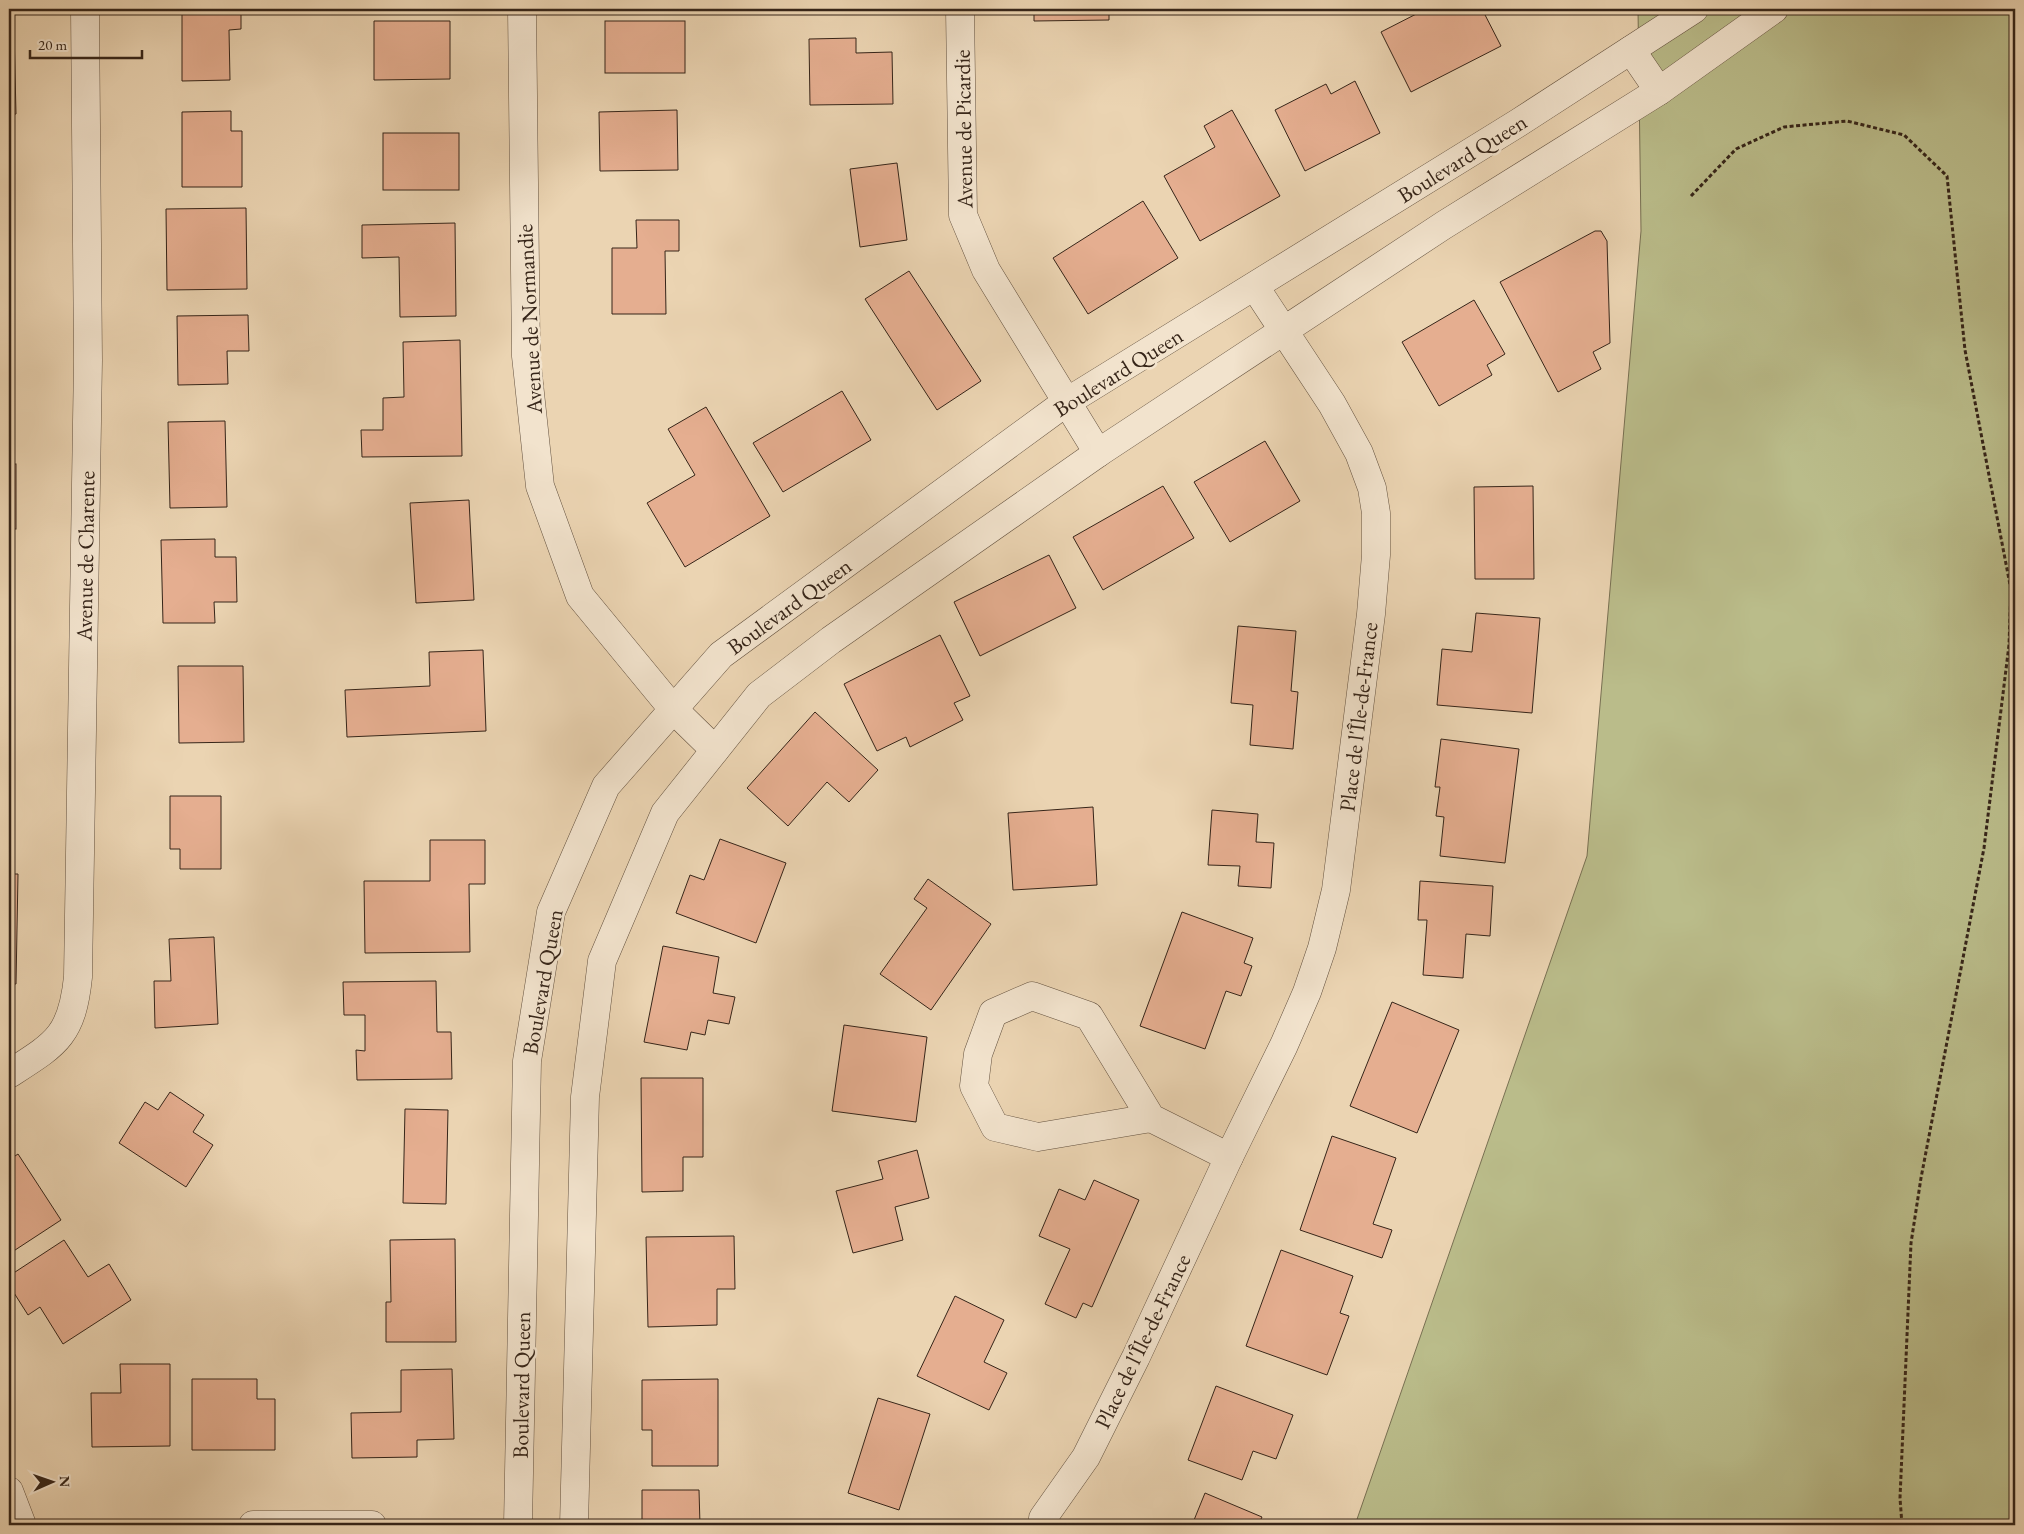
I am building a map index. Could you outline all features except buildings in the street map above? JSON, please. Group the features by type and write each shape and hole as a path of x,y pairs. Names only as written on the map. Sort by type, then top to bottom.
{"street":[{"name":"Avenue de Charente","path":"9,1074 49,1048 65,1029 75,1003 78,977 88,360 85,9"},
{"name":"Avenue de Normandie","path":"522,9 526,356 540,486 580,596 673,710 715,750"},
{"name":"Avenue de Picardie","path":"960,9 963,215 986,270 1065,403 1098,453"},
{"name":"Boulevard Queen","path":"518,1525 527,1061 551,912 606,786 721,655 1065,403 1255,287 1694,9"},
{"name":"Boulevard Queen","path":"574,1525 585,1096 602,961 665,813 759,695 831,640 1098,453 1283,329 1444,225 1659,91 1774,9"},
{"path":"1631,50 1659,91"},
{"name":"Place de l'Île-de-France","path":"1043,1518 1086,1457 1136,1357 1228,1157 1284,1045 1307,992 1324,938 1336,890 1376,555 1376,513 1372,488 1359,453 1332,404 1255,287"},
{"path":"1151,1118 1038,1137 995,1127 974,1086 978,1054 993,1013 1032,996 1089,1016 1151,1118 1228,1157"},
{"path":"9,1491 22,1525"},
{"path":"252,1525 372,1525"}],"path":[{"path":"1692,196 1736,149 1784,126 1847,121 1904,135 1947,176 1964,350 2011,590 2009,645 1984,848 1921,1178 1911,1243 1900,1498 1902,1525"},
{"path":"2011,590 2015,582"}],"green space":[{"path":"1638,9 2015,9 2015,1525 1355,1525 1587,856 1641,231"}]}
